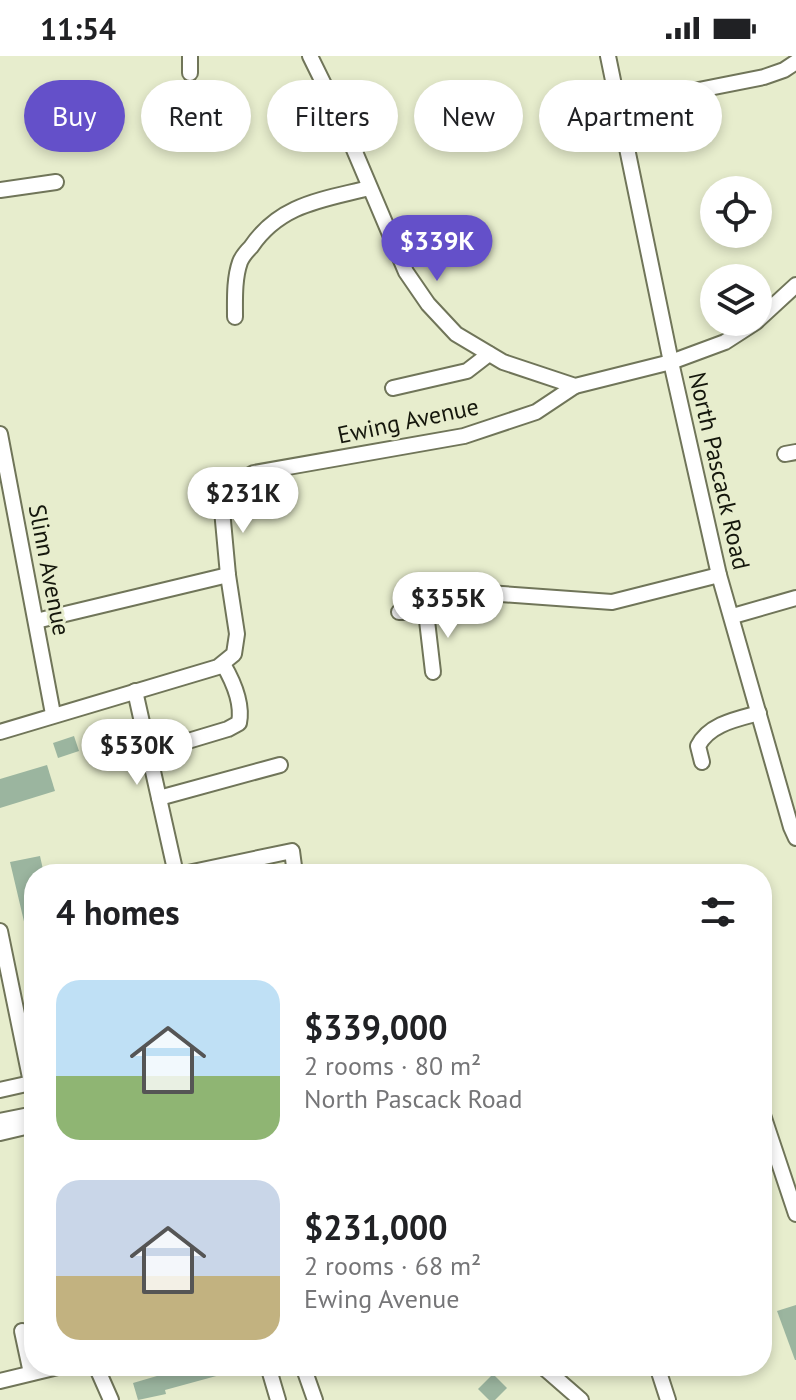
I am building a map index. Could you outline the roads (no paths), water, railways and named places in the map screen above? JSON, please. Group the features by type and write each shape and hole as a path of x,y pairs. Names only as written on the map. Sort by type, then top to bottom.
{"street":[{"path":"190,56 190,73"},
{"path":"310,56 341,119 406,272 428,304 456,334 503,362 575,386"},
{"path":"608,56 613,80"},
{"path":"722,85 764,77 796,62"},
{"path":"628,152 671,362 734,336"},
{"path":"0,190 56,182"},
{"path":"235,317 240,261 258,236 282,214 305,204 369,188"},
{"path":"772,307 796,285"},
{"path":"393,388 467,371 489,354"},
{"name":"North Pascack Road","path":"575,386 671,362 719,575 796,838"},
{"name":"Ewing Avenue","path":"223,664 234,654 237,634 222,510 232,485 254,473 464,436 536,412 575,386"},
{"name":"Slinn Avenue","path":"1,443 7,504 36,621 53,714"},
{"path":"36,621 228,575"},
{"path":"399,612 426,612 474,592 612,602 719,575"},
{"path":"733,616 796,598"},
{"path":"426,612 433,672"},
{"path":"0,732 223,664 234,684 239,723 188,741"},
{"path":"135,691 174,864"},
{"path":"702,762 698,746 702,738 729,721 759,713"},
{"path":"159,798 280,765"},
{"path":"230,864 292,851 294,864"},
{"path":"0,931 24,1050"},
{"path":"0,1090 24,1090"},
{"path":"0,1121 24,1116"},
{"path":"0,1133 24,1127"},
{"path":"772,1142 796,1214"},
{"path":"22,1331 24,1340"},
{"path":"0,1381 24,1375"},
{"path":"100,1376 111,1400"},
{"path":"271,1376 278,1400"},
{"path":"307,1376 315,1400"},
{"path":"553,1376 581,1400"},
{"path":"660,1376 668,1400"}]}
